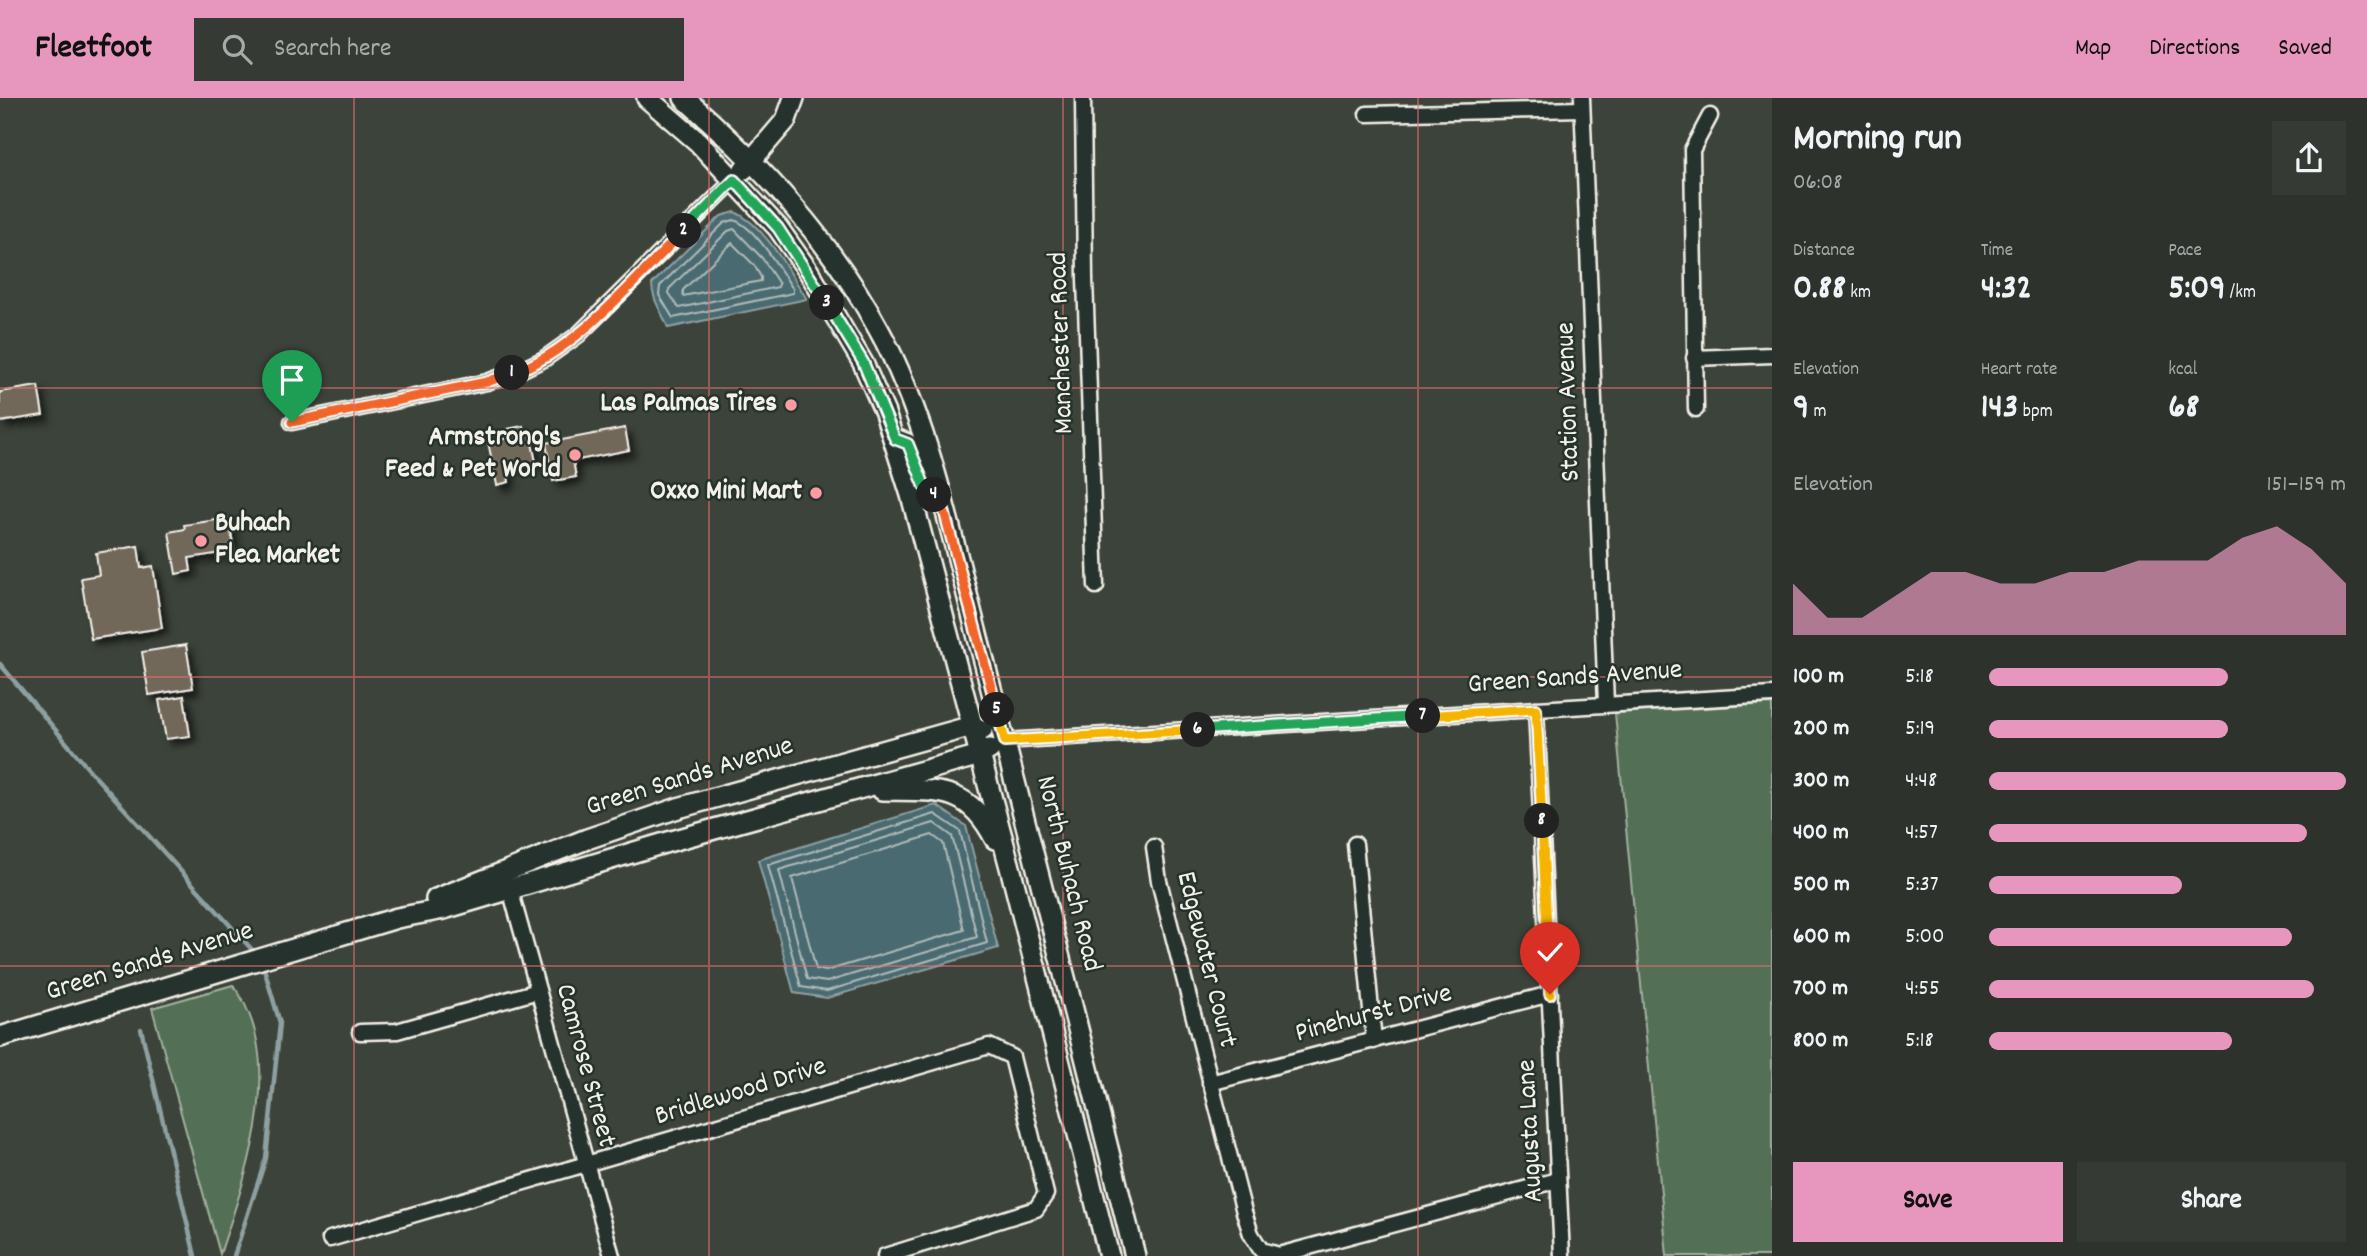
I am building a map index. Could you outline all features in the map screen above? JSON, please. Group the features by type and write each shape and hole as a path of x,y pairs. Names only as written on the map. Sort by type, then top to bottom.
{"main road":[{"name":"North Buhach Road","path":"647,98 698,142 778,228 809,271 863,362 895,439 1011,871 1109,1256"},
{"name":"North Buhach Road","path":"684,98 778,187 823,240 880,331 910,399 942,503 1005,741 1135,1256"},
{"path":"734,180 786,120 794,98"},
{"path":"895,439 908,444 925,487 942,503"},
{"name":"Green Sands Avenue","path":"397,918 429,902 587,839 678,808 972,726 1005,741"},
{"name":"Green Sands Avenue","path":"0,1037 397,918 444,909 682,838 979,755 1005,741"},
{"path":"860,790 936,791 957,796 980,814 1011,871"}],"street":[{"name":"Manchester Road","path":"1083,98 1085,279 1097,586"},
{"path":"1367,114 1582,103"},
{"name":"Station Avenue","path":"1582,103 1606,704"},
{"path":"1696,409 1692,150 1710,116"},
{"path":"292,422 487,382 544,359 578,335 734,180"},
{"path":"1694,358 1772,355"},
{"name":"Green Sands Avenue","path":"1005,741 1772,695"},
{"name":"Augusta Lane","path":"1536,709 1562,1256"},
{"path":"1355,844 1374,1041"},
{"name":"Edgewater Court","path":"1154,848 1159,881 1244,1212 1251,1234 1261,1250 1279,1255 1558,1180"},
{"name":"Camrose Street","path":"510,889 612,1256"},
{"path":"360,1032 397,1031 538,991"},
{"name":"Pinehurst Drive","path":"1210,1083 1550,994"},
{"name":"Bridlewood Drive","path":"330,1239 989,1046 1012,1057 1046,1194 1035,1209 885,1256"}],"green space":[{"path":"1772,704 1772,1256 1667,1256 1615,713"},
{"path":"233,985 250,1015 258,1048 260,1083 250,1154 220,1254 152,1008"}],"water":[{"path":"735,212 746,218 766,238 807,299 668,328 655,301 652,284 721,216"},
{"path":"936,805 966,826 998,948 827,998 794,993 758,860"}],"building":[{"path":"38,386 43,415 0,422 0,392"},
{"path":"523,426 524,435 530,434 536,462 507,467 509,482 497,485 488,442 509,438 507,429"},
{"name":"Armstrong's Feed & Pet World","path":"625,428 629,450 573,461 576,477 553,481 546,443"},
{"name":"Buhach Flea Market","path":"229,518 234,551 189,558 191,571 176,574 169,532 185,529 184,525"},
{"path":"138,546 141,568 153,566 162,628 91,639 81,578 99,575 96,553"},
{"path":"186,645 193,688 149,695 142,652"},
{"path":"184,696 190,736 166,739 159,700"}],"waterway":[{"path":"0,664 91,772 256,954"},
{"path":"234,1256 266,1158 280,1023 263,965"},
{"path":"141,1029 195,1256"}],"place":[{"name":"Las Palmas Tires","path":"791,405"},
{"name":"Armstrong's Feed & Pet World","path":"575,455"},
{"name":"Oxxo Mini Mart","path":"816,493"},
{"name":"Buhach Flea Market","path":"201,541"}],"route":[{"path":"292,422 487,382 544,359 578,335 734,180 778,228 809,271 863,362 895,439 908,444 925,487 942,503 1005,741 1536,709 1550,994"}]}
